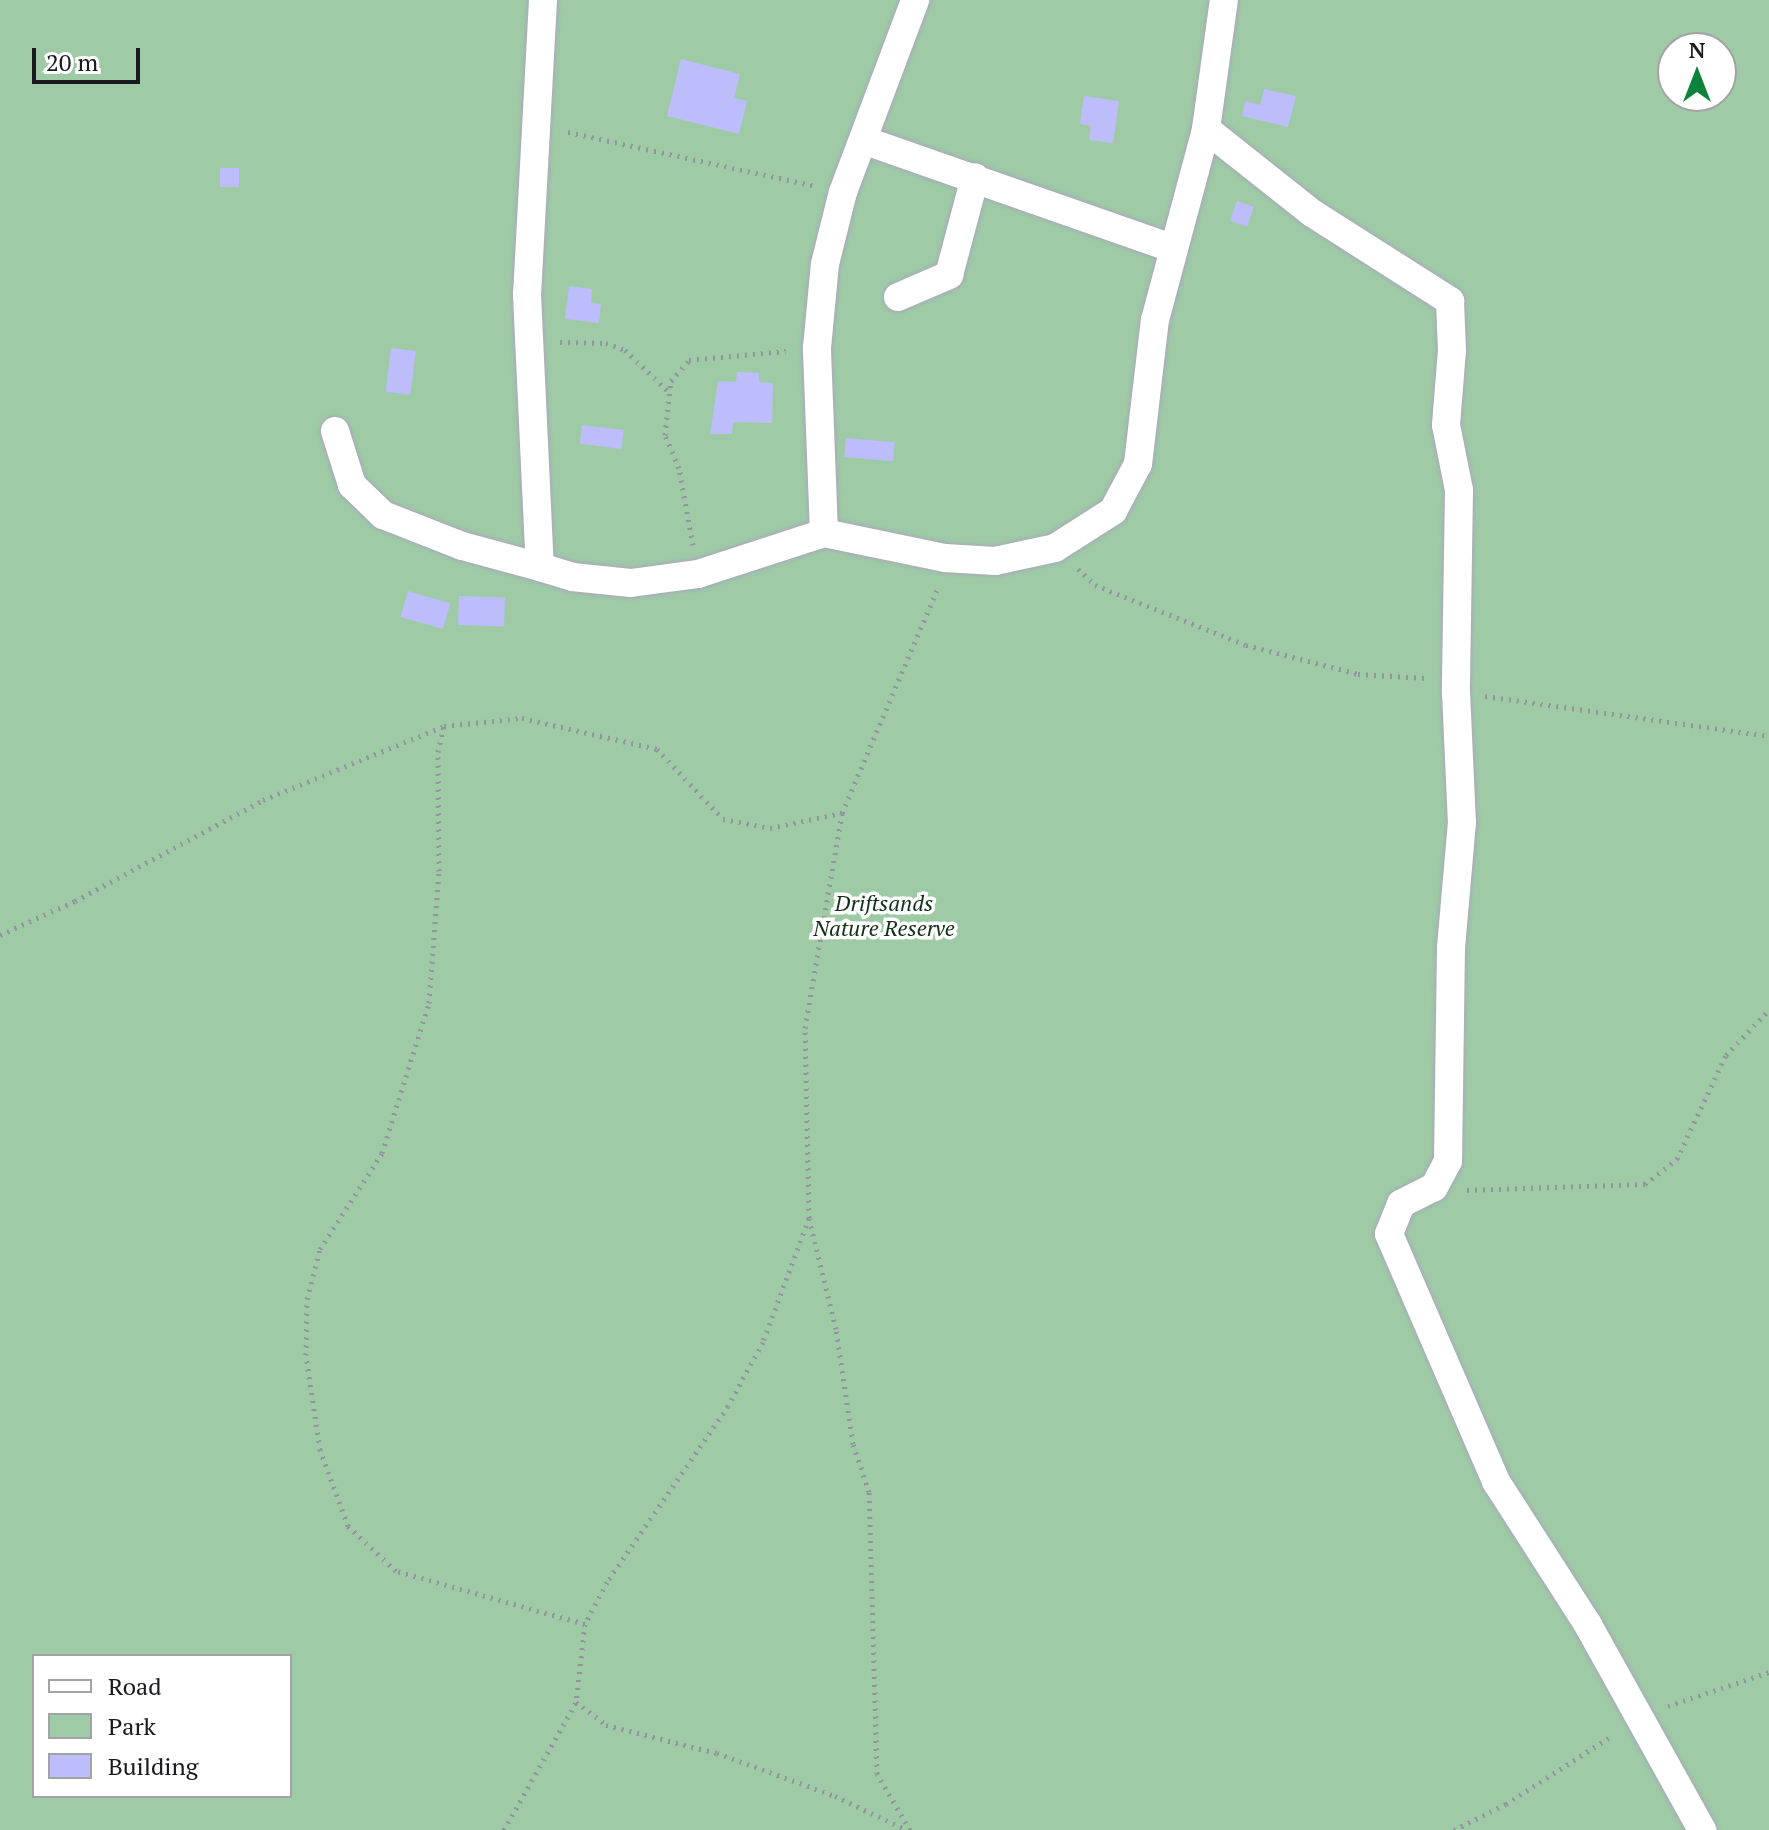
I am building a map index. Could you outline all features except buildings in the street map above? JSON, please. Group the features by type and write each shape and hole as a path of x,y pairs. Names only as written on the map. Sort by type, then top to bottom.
{"street":[{"path":"540,567 528,341 535,126 543,0"},
{"path":"824,533 817,348 825,264 843,192 915,0"},
{"path":"335,431 352,485 383,515 462,546 572,577 631,583 698,574 824,533 945,558 995,561 1055,548 1113,511 1138,464 1155,320 1206,129 1224,0"},
{"path":"1206,129 1312,213 1450,301 1452,350 1446,425 1459,490 1456,692 1462,822 1451,947 1448,1161 1434,1187 1401,1204 1389,1234 1400,1267 1497,1483 1588,1625 1637,1719 1702,1830"},
{"path":"863,140 1172,248"},
{"path":"898,297 949,275 975,177"}],"path":[{"path":"535,126 843,192"},
{"path":"528,341 606,343 625,350 669,392"},
{"path":"698,574 679,468 665,435 671,381 689,360 817,348"},
{"path":"1055,548 1095,585 1246,645 1358,674 1421,676 1456,692 1769,736"},
{"path":"908,1830 877,1774 869,1492 853,1444 836,1329 809,1218 805,1028 842,813 935,602 945,558"},
{"path":"0,935 75,901 263,800 444,726 522,718 657,749 723,819 770,828 842,813"},
{"path":"444,726 438,752 439,871 429,1003 382,1153 320,1249 307,1299 306,1355 320,1450 348,1526 396,1571 585,1624"},
{"path":"1434,1187 1596,1189 1645,1184 1677,1159 1726,1055 1769,1010"},
{"path":"504,1830 576,1702 585,1624 742,1381 763,1342 809,1218"},
{"path":"1454,1830 1506,1804 1637,1719 1769,1672"},
{"path":"576,1702 606,1725 717,1753 835,1796 908,1830"}],"green space":[{"name":"Driftsands Nature Reserve","path":"0,0 1769,0 1769,1830 0,1830"}]}
